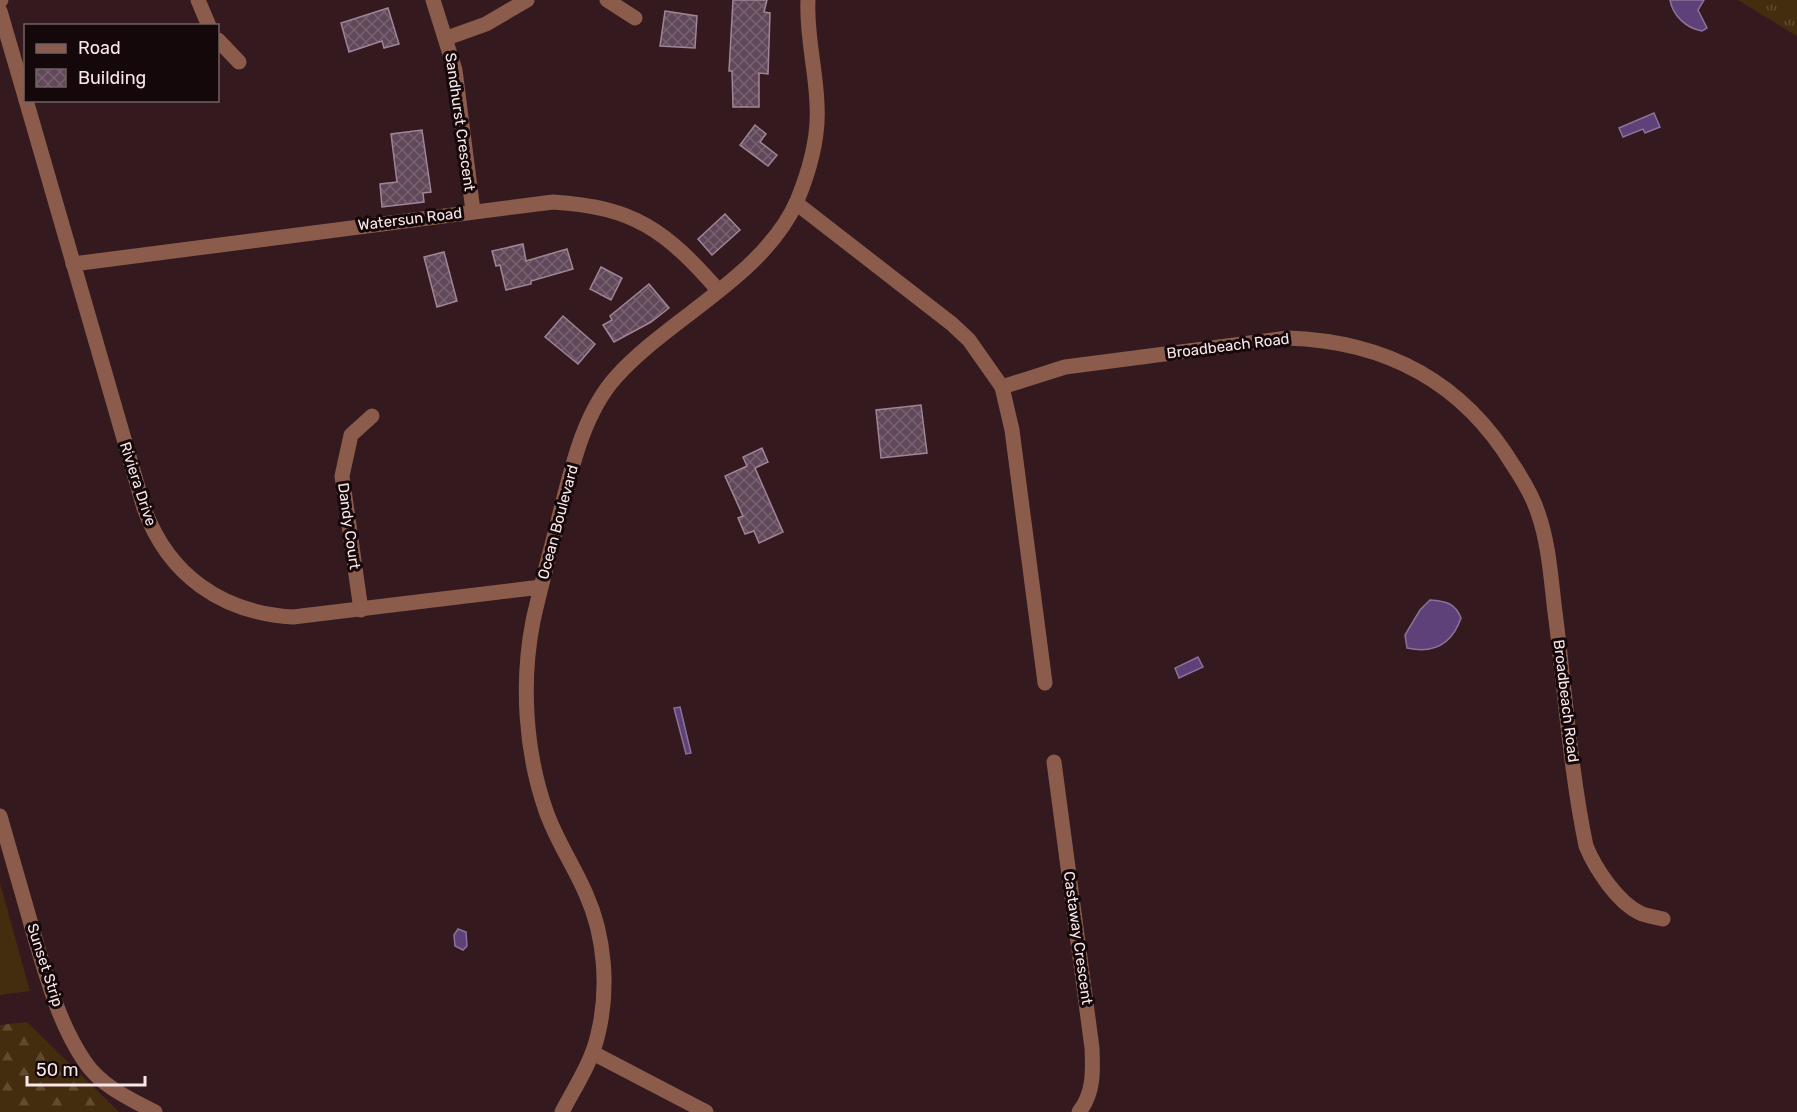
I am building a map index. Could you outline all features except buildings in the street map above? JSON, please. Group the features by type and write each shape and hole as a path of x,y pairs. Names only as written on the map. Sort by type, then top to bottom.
{"street":[{"path":"198,0 208,24"},
{"name":"Sandhurst Crescent","path":"433,0 447,38 459,98 473,211"},
{"path":"447,38 486,24 527,0"},
{"path":"607,0 635,18"},
{"name":"Ocean Boulevard","path":"562,1112 593,1053 599,1032 604,979 598,930 587,895 546,811 532,751 525,681 528,649 541,587 577,451 606,389 628,365 718,291 761,251 796,203 810,161 818,108 808,30 808,0"},
{"name":"Riviera Drive","path":"0,11 24,93"},
{"path":"219,41 239,62"},
{"name":"Riviera Drive","path":"27,102 144,508 161,547 173,562 202,587 220,598 257,612 276,616 312,617 541,587"},
{"name":"Watersun Road","path":"73,264 553,202 596,206 641,221 676,244 718,291"},
{"path":"796,203 969,340 1002,387 1012,430 1044,682"},
{"name":"Broadbeach Road","path":"1002,387 1065,367 1248,343 1308,339 1381,353 1411,367 1464,403 1487,426 1506,452 1538,513 1550,572 1586,846 1592,859 1622,898 1640,913 1663,919"},
{"name":"Dandy Court","path":"361,610 342,476 351,435 372,416"},
{"name":"Castaway Crescent","path":"1054,762 1092,1048 1093,1081 1086,1104 1079,1112"},
{"name":"Sunset Strip","path":"0,816 51,994 73,1042 85,1064 106,1083 126,1097 155,1112"},
{"path":"593,1053 706,1112"}],"green space":[{"path":"1738,0 1797,0 1797,36 1795,35"},
{"path":"0,883 30,991 0,995"},
{"path":"27,1022 119,1112 0,1112 0,1025"}],"shaded area":[{"path":"1670,0 1704,0 1698,10 1707,28 1702,31 1686,24 1677,16"},
{"path":"1654,113 1660,127 1645,133 1643,129 1623,137 1619,128"},
{"path":"1430,600 1445,602 1456,609 1461,618 1457,627 1447,640 1434,648 1417,650 1407,648 1405,635 1420,610"},
{"path":"1198,657 1203,667 1179,678 1175,668"},
{"path":"680,707 691,753 686,754 674,708"},
{"path":"458,929 466,932 467,946 463,950 455,946 454,935"}]}
